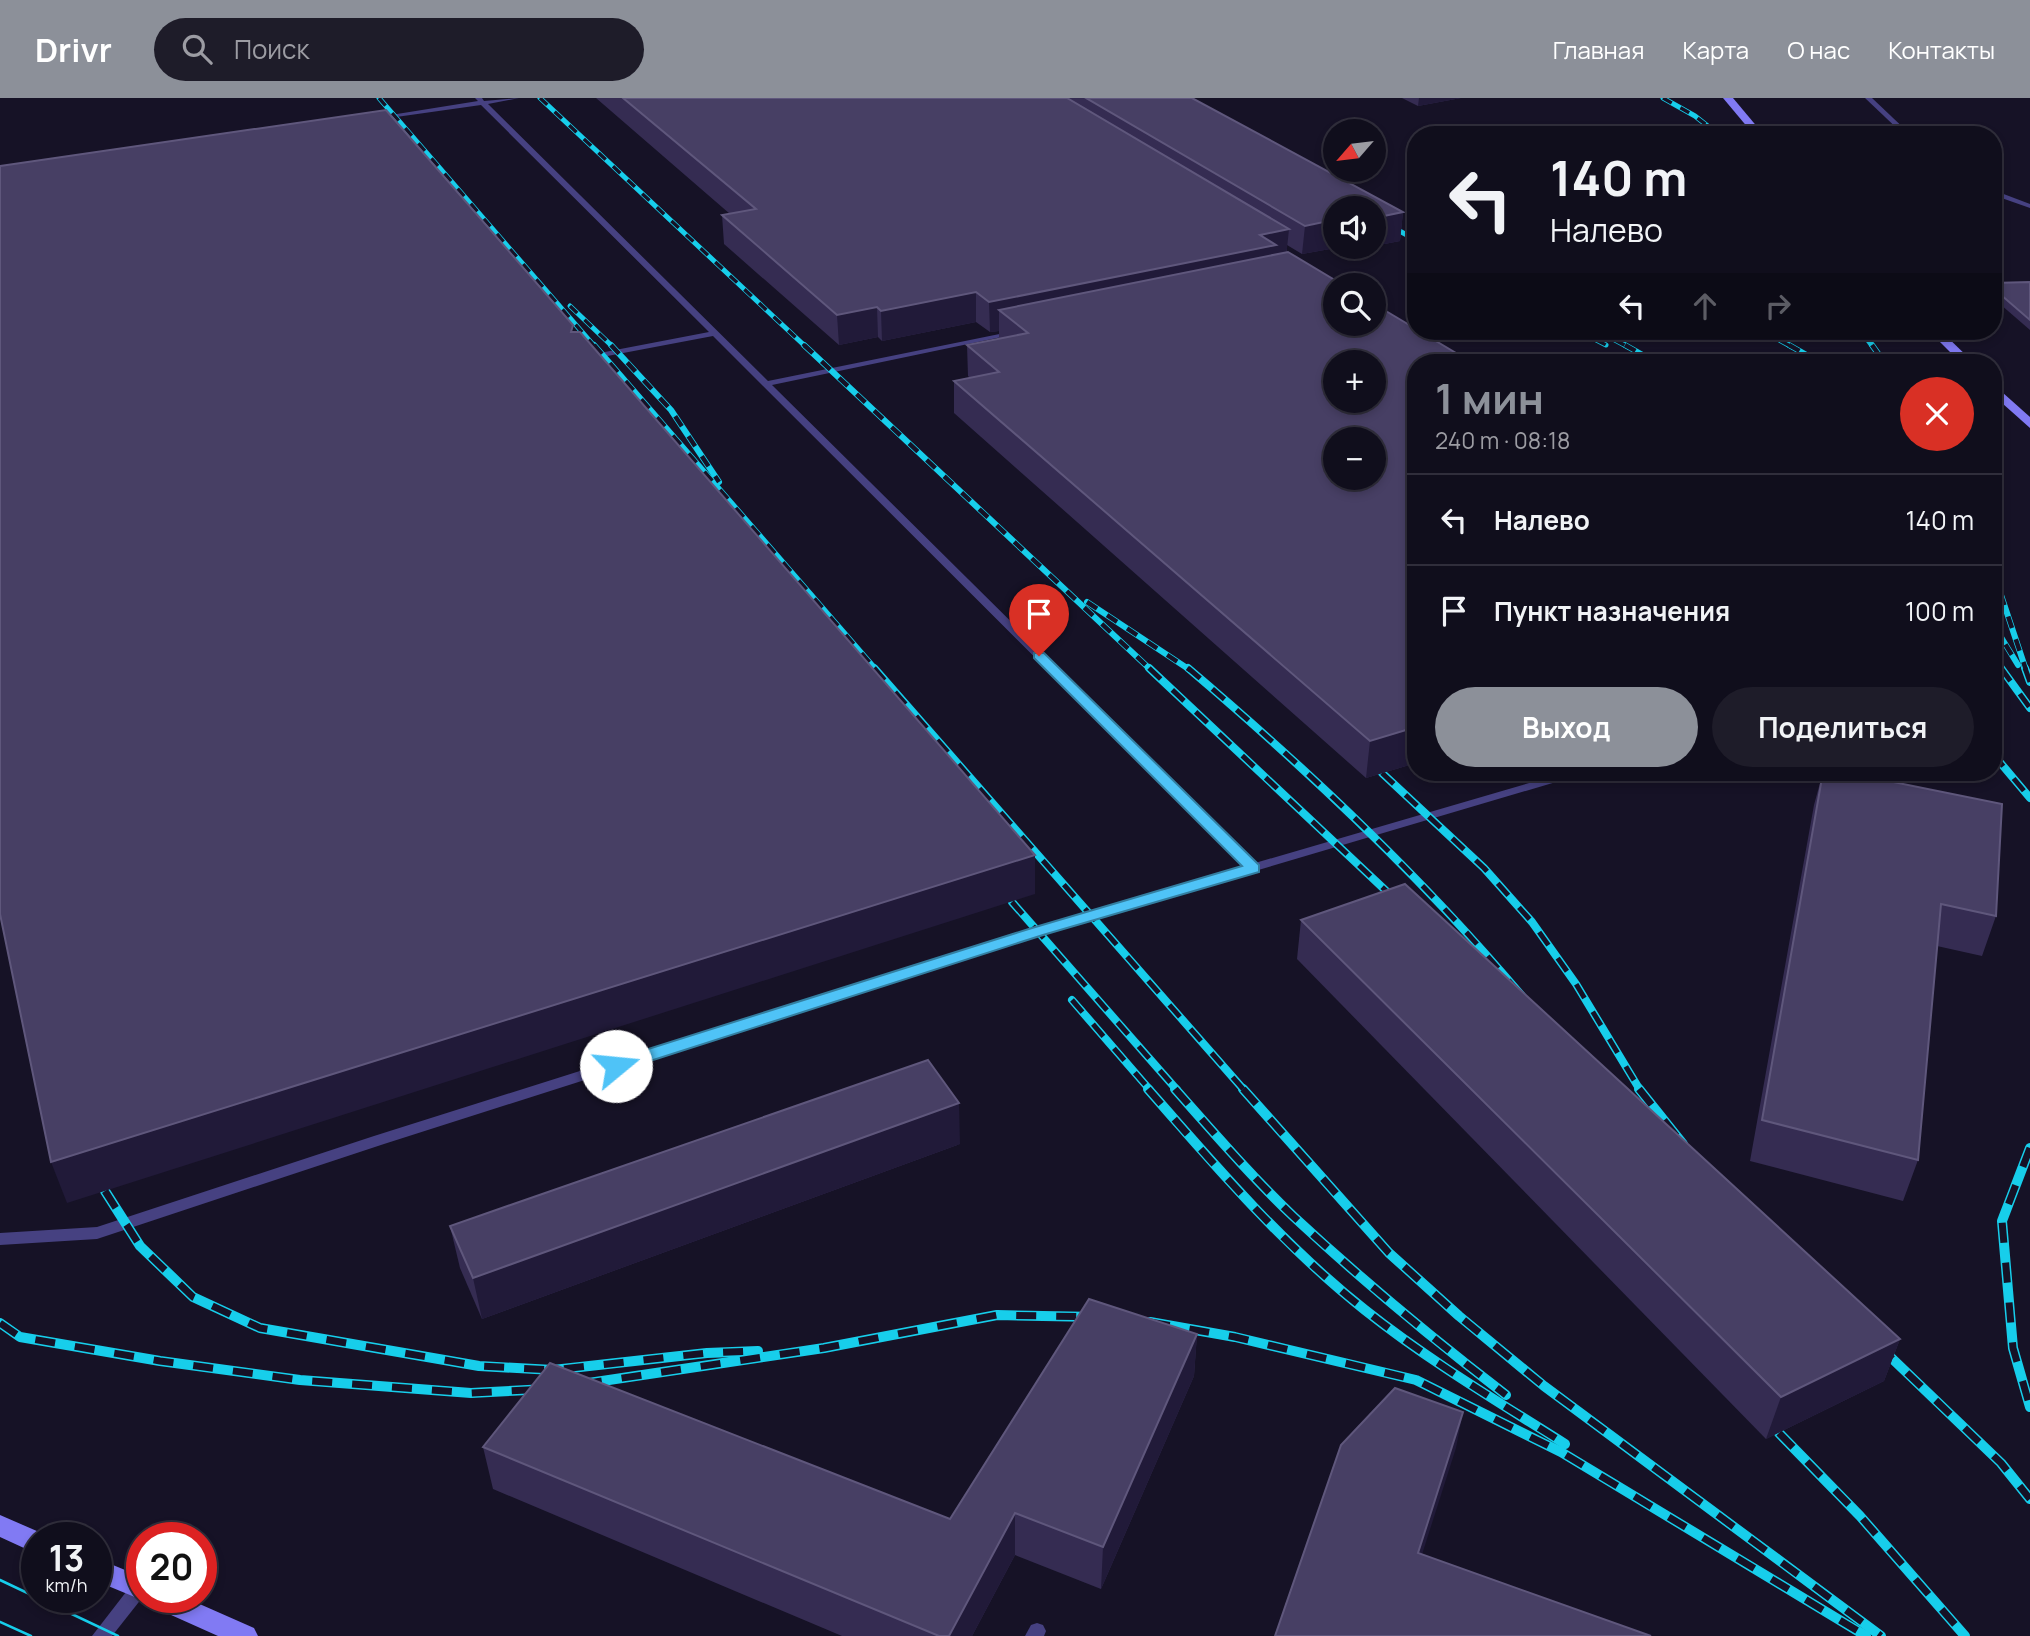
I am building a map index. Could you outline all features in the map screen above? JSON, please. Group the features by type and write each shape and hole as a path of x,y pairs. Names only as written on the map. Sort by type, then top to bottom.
{"main road":[{"path":"1728,98 1751,126"},
{"path":"1944,340 1959,354"},
{"path":"2002,397 2030,424"},
{"path":"0,1526 21,1536"},
{"path":"194,1613 245,1636"}],"lane":[{"path":"367,119 480,100 516,98"},
{"path":"1868,98 1898,126"},
{"path":"480,100 1253,868"},
{"path":"2002,195 2030,205"},
{"path":"766,384 1032,328"},
{"path":"580,359 715,333"},
{"path":"0,1239 97,1233 379,1140 1038,931 1548,781"},
{"path":"100,1636 126,1612"}],"building":[{"path":"623,98 1067,98 1289,229 1260,235 1276,245 989,302 976,292 881,311 877,307 837,315 722,215 756,209"},
{"path":"1086,98 1192,98 1323,169 1323,182 1347,182 1373,196 1323,196 1323,222 1305,226"},
{"path":"386,110 573,325 571,332 580,332 1035,855 51,1162 0,914 0,166"},
{"path":"1386,203 1403,212 1386,216"},
{"path":"1288,252 1323,273 1323,336 1386,336 1386,311 1407,324 1407,340 1434,340 1458,354 1407,354 1407,730 1370,741 954,381 999,372 967,345 1028,333 999,310"},
{"path":"2030,282 2030,320 2002,296 2002,283"},
{"path":"1821,781 1888,781 2002,804 1996,916 1941,904 1918,1160 1762,1120"},
{"path":"1405,884 1900,1339 1781,1397 1301,920"},
{"path":"928,1060 959,1103 473,1278 450,1226"},
{"path":"1089,1299 1197,1334 1103,1547 1015,1513 949,1636 939,1636 483,1447 550,1363 950,1519"},
{"path":"1395,1388 1463,1412 1418,1553 1651,1636 1275,1636 1341,1445"}],"tram line":[{"path":"0,1580 118,1636"},
{"path":"0,1622 31,1636"}],"railway":[{"path":"379,98 595,347"},
{"path":"540,98 806,347"},
{"path":"1663,98 1708,126"},
{"path":"1386,224 1407,235"},
{"path":"570,306 612,346"},
{"path":"1596,340 1606,345"},
{"path":"1615,340 1628,347"},
{"path":"1779,340 1792,347"},
{"path":"1868,340 1873,347"},
{"path":"594,345 876,670"},
{"path":"804,345 1151,670"},
{"path":"1625,345 1641,354"},
{"path":"1789,345 1805,354"},
{"path":"1872,345 1878,354"},
{"path":"612,346 671,410 719,482"},
{"path":"2002,598 2026,670"},
{"path":"1087,602 1190,670"},
{"path":"2002,639 2018,665"},
{"path":"874,668 1244,1090"},
{"path":"1149,668 1399,903"},
{"path":"1188,668 1363,826 1445,909 1523,997"},
{"path":"2025,668 2030,682"},
{"path":"2002,669 2030,708"},
{"path":"2002,765 2030,798"},
{"path":"1382,773 1484,868 1532,922 1576,984 1640,1090"},
{"path":"1012,902 1177,1090"},
{"path":"1072,1000 1150,1090"},
{"path":"1148,1089 1252,1205 1335,1285 1413,1346 1565,1444"},
{"path":"1175,1089 1248,1171 1294,1217 1398,1309 1506,1395"},
{"path":"1243,1089 1389,1253 1459,1316 1544,1386 1881,1636"},
{"path":"1639,1089 1683,1144"},
{"path":"2030,1148 2002,1221 2013,1348 2030,1407"},
{"path":"105,1191 140,1246 193,1297 260,1328 479,1366 553,1370 707,1353 758,1351"},
{"path":"582,1384 824,1348 997,1315 1097,1317"},
{"path":"1150,1322 1235,1337 1416,1380 1561,1452 1866,1636"},
{"path":"0,1323 20,1337 160,1361 300,1380 471,1393 547,1389"},
{"path":"1878,1345 2001,1463 2030,1499"},
{"path":"1779,1433 1860,1516 1965,1636"}],"route":[{"path":"616,1066 1038,931 1253,868 1039,656"}]}
